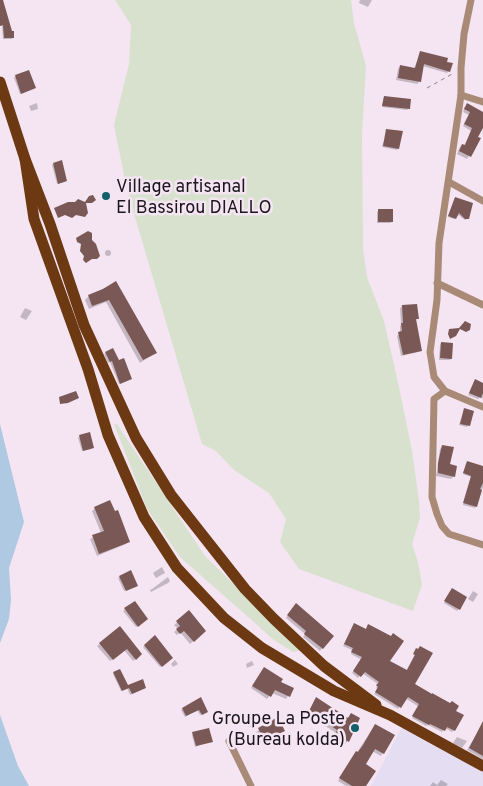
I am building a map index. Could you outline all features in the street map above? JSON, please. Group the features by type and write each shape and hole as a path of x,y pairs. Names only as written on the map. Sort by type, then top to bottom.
{"main road":[{"path":"0,82 25,159 50,224 84,325 136,438 171,496 245,589 274,619 324,666 390,716"},
{"path":"25,159 34,219 59,286 108,435 144,517 177,568 224,618 262,648 334,691 390,716 483,766"}],"street":[{"path":"471,0 464,34 461,95 439,243 430,352 434,378 445,391 483,407"},
{"path":"461,95 483,102"},
{"path":"449,182 483,201"},
{"path":"437,283 483,305"},
{"path":"445,391 434,399 432,496 442,526 449,534 483,545"},
{"path":"229,741 251,786"}],"path":[{"path":"427,88 461,68"}],"shaded area":[{"path":"402,727 483,770 483,786 371,786"}],"green space":[{"path":"115,0 351,0 354,23 366,66 362,136 363,248 367,277 384,321 399,387 412,451 419,501 420,518 412,544 418,562 422,585 413,611 299,569 280,542 286,519 269,493 234,470 216,451 202,444 127,190 114,125 129,64 131,25"},
{"path":"114,424 117,424 205,556 302,650 293,652 274,640 180,557 147,509"}],"water":[{"path":"0,424 24,522 9,568 11,600 9,619 0,643"},
{"path":"0,715 18,766 29,786 0,786"}],"building":[{"path":"0,0 3,0 12,31 14,31 14,38 4,38 3,25 0,26"},
{"path":"420,51 448,58 447,62 453,63 450,72 424,64 421,82 398,78 400,65 415,68"},
{"path":"29,70 36,88 21,94 15,75"},
{"path":"384,96 411,99 410,109 382,106"},
{"path":"467,103 483,112 483,128 478,137 481,138 471,157 459,151 462,144 465,145 472,128 464,124 470,112 464,109"},
{"path":"386,129 403,131 399,149 383,146"},
{"path":"62,160 67,181 58,184 53,163"},
{"path":"93,195 96,200 92,203 86,203 88,213 85,217 76,215 72,218 65,215 58,218 54,208 68,202 75,202 78,199 85,202 89,196"},
{"path":"455,197 473,203 469,219 465,219 459,213 456,219 448,216"},
{"path":"378,209 393,209 393,222 378,222"},
{"path":"88,231 92,233 92,240 96,244 100,256 86,263 80,251 81,244 77,242 76,238"},
{"path":"116,281 157,353 143,360 109,300 92,306 88,295"},
{"path":"417,304 419,319 416,319 422,351 403,355 398,332 402,331 402,305"},
{"path":"465,321 471,324 470,330 466,332 460,329 456,336 450,339 449,329 459,328"},
{"path":"441,342 453,343 452,359 440,358"},
{"path":"113,348 119,360 124,358 132,379 120,384 112,361 110,362 105,352"},
{"path":"475,379 483,383 481,398 469,393"},
{"path":"76,391 79,398 60,404 59,397"},
{"path":"464,408 474,411 470,426 460,424"},
{"path":"90,432 94,448 83,451 79,435"},
{"path":"442,445 454,447 450,464 457,466 455,477 438,473"},
{"path":"467,461 483,466 483,483 480,489 482,490 477,507 463,503 471,476 463,473"},
{"path":"110,500 115,511 118,510 130,542 99,554 92,535 104,531 94,507"},
{"path":"131,570 138,586 126,591 119,576"},
{"path":"452,588 467,597 460,610 444,601"},
{"path":"135,601 148,619 138,627 124,608"},
{"path":"296,603 334,636 323,649 304,634 306,631 287,615"},
{"path":"189,610 206,631 194,642 184,631 180,634 176,629 180,626 176,621"},
{"path":"354,623 366,629 368,624 391,636 393,633 404,641 390,661 407,670 415,655 413,654 416,648 418,649 420,646 433,653 415,684 459,706 456,711 464,715 455,731 447,727 445,731 412,716 419,704 408,697 401,708 375,692 378,687 376,685 379,682 365,672 361,677 353,671 362,657 351,652 353,648 344,644"},
{"path":"120,626 142,654 136,660 127,649 113,660 99,643"},
{"path":"155,635 173,658 162,667 144,645"},
{"path":"264,667 283,679 281,682 294,688 290,697 275,690 271,697 252,686"},
{"path":"120,669 128,685 143,679 146,688 132,694 129,688 122,691 113,672"},
{"path":"201,697 208,712 202,715 199,710 186,716 182,708"},
{"path":"316,697 348,718 351,713 360,718 349,742 335,734 337,730 321,719 322,717 309,711"},
{"path":"278,717 285,731 264,741 258,728"},
{"path":"483,721 483,756 469,748"},
{"path":"375,724 395,735 384,754 375,749 366,764 376,771 366,786 352,786 339,778 356,751 358,752 363,745"},
{"path":"209,728 213,742 196,746 192,732"}],"place":[{"name":"Village artisanal El Bassirou DIALLO","path":"106,196"},
{"name":"Groupe La Poste (Bureau kolda)","path":"355,728"}]}
